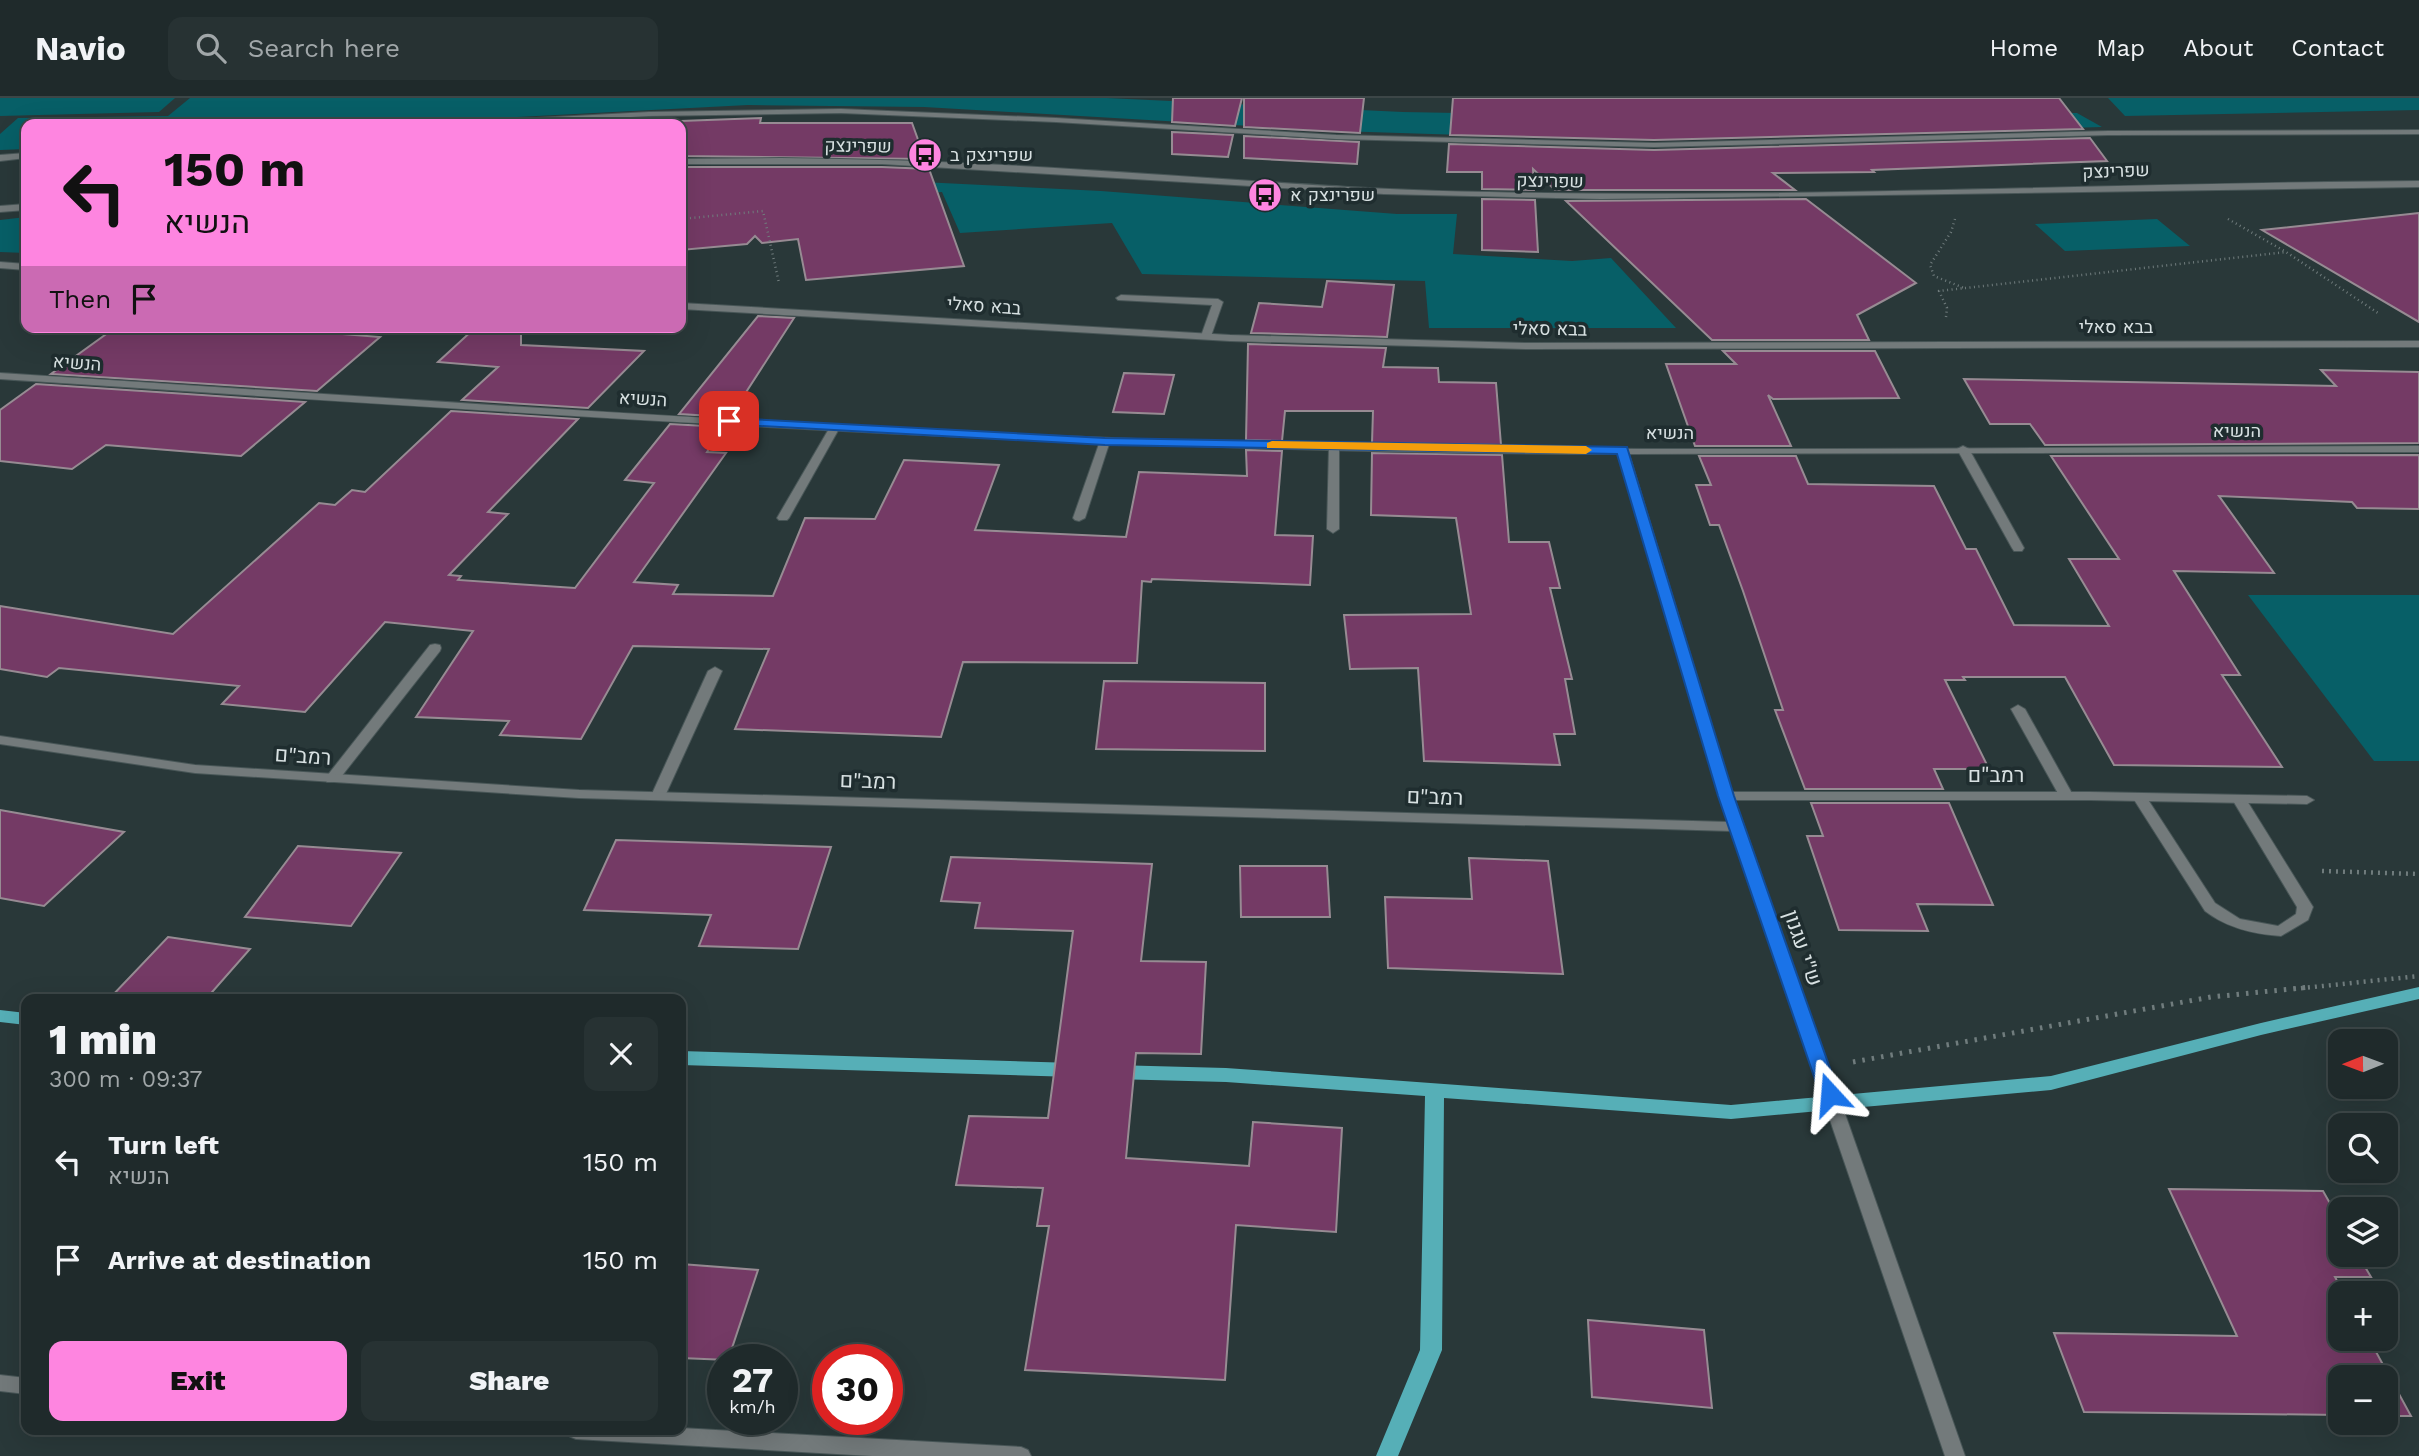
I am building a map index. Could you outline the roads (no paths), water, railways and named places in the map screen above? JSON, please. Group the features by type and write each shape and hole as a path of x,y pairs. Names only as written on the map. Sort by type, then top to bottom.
{"street":[{"path":"561,119 677,113 841,111 1015,117 1336,136 1654,145 2108,133 2419,132"},
{"path":"0,158 21,156"},
{"name":"שפרינצק","path":"686,162 889,163 1299,188 1681,199 2169,185 2419,184"},
{"path":"0,209 21,207"},
{"path":"0,265 21,267"},
{"path":"1121,298 1218,302 1206,337"},
{"name":"בבא סאלי","path":"686,306 1206,337 1538,346 2419,344"},
{"name":"הנשיא","path":"0,376 1105,442 1623,450 2419,449"},
{"path":"783,518 835,427"},
{"path":"1079,518 1105,442"},
{"path":"1333,529 1334,446"},
{"path":"1963,449 2018,548"},
{"name":"ש\"י עגנון","path":"1623,450 1624,463 1726,796 1955,1456"},
{"path":"332,779 435,648"},
{"path":"658,796 715,671"},
{"path":"2018,709 2067,797"},
{"name":"רמב\"ם","path":"0,740 195,769 658,796 1738,827"},
{"name":"רמב\"ם","path":"1726,796 2307,800"},
{"path":"2140,798 2210,907 2223,918 2241,927 2281,931 2303,916 2305,907 2239,799"},
{"path":"0,1382 21,1384"},
{"path":"662,1435 1021,1456"}],"waterway":[{"path":"1435,1090 1731,1112 2051,1083 2261,1029 2419,993"},
{"path":"0,1016 21,1018"},
{"path":"686,1058 1074,1070"},
{"path":"1113,1072 1226,1075 1435,1090"},
{"path":"1387,1456 1431,1350 1435,1090"}],"place":[{"name":"שפרינצק ב","path":"925,155"},
{"name":"שפרינצק א","path":"1265,195"}]}
